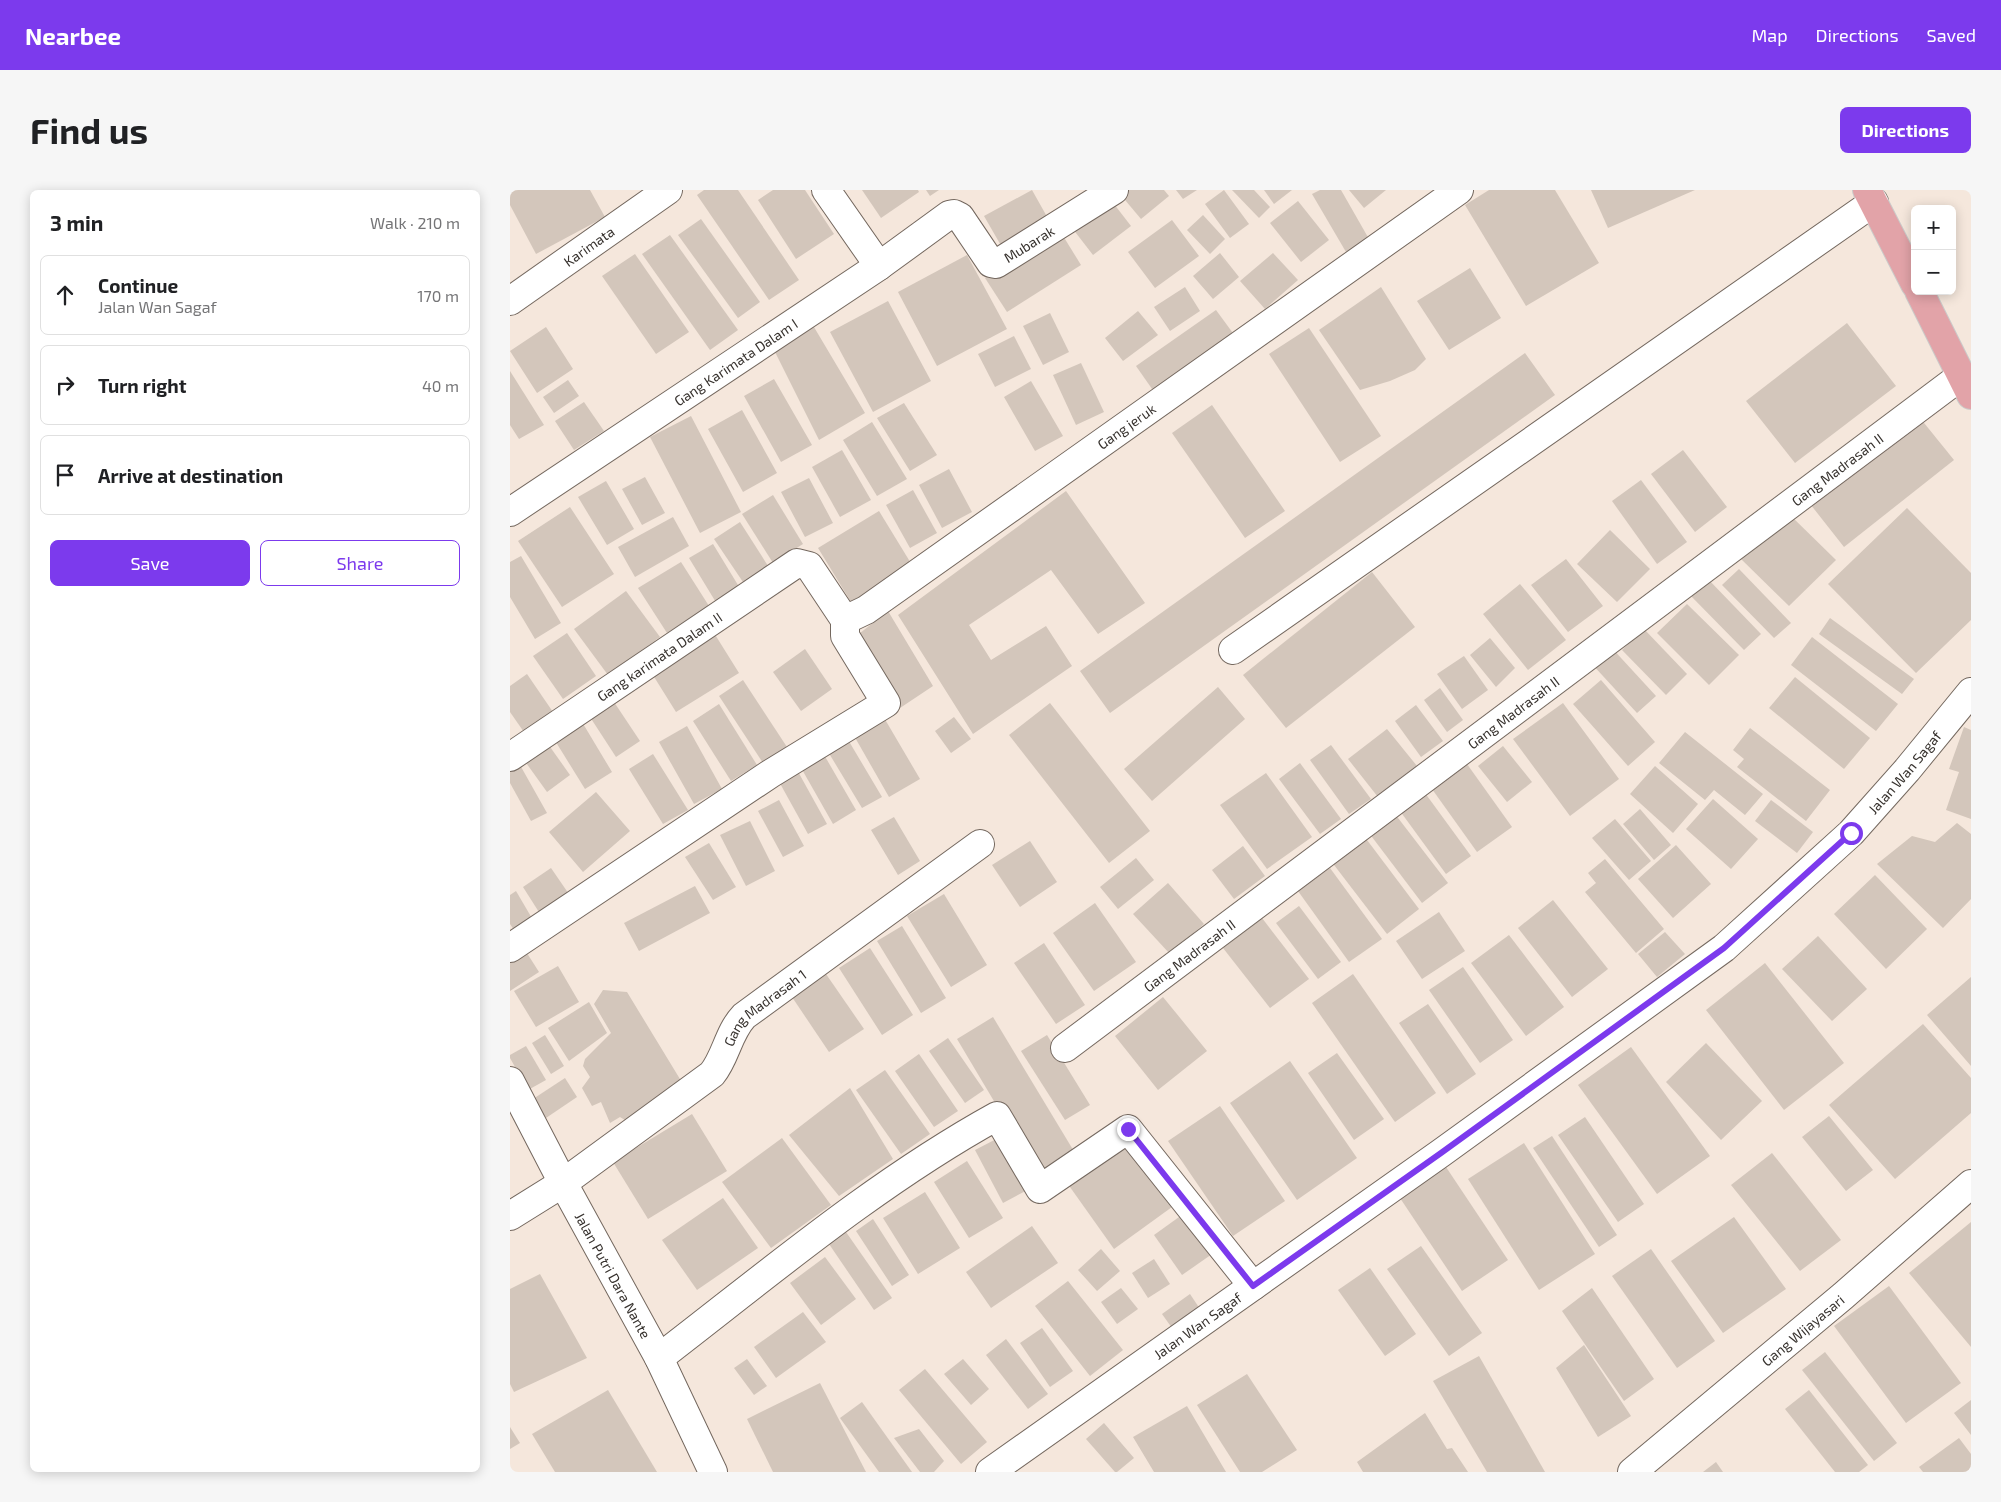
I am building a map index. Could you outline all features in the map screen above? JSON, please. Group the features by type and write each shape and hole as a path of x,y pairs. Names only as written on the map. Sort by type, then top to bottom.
{"main road":[{"path":"1870,196 1911,276"},
{"path":"1921,295 1966,385"}],"street":[{"name":"Karimata","path":"510,301 668,190"},
{"path":"826,190 879,266"},
{"name":"Mubarak","path":"960,216 992,263 996,264 1114,190"},
{"name":"Gang jeruk","path":"845,620 866,610 1459,190"},
{"path":"1233,650 1870,196"},
{"name":"Gang Karimata Dalam I","path":"510,512 879,266 948,215 960,216"},
{"name":"Gang Madrasah II","path":"1065,1048 1966,385"},
{"name":"Gang karimata Dalam II","path":"510,757 797,563 809,566 845,620"},
{"path":"510,948 770,774 886,703 845,636 845,620"},
{"name":"Jalan Wan Sagaf","path":"990,1472 1433,1158 1724,948 1851,833 1907,770 1971,692"},
{"name":"Gang Madrasah 1","path":"510,1216 562,1183 712,1074 718,1067 733,1030 744,1016 980,844"},
{"name":"Jalan Putri Dara Nante","path":"510,1081 562,1183 659,1358 713,1472"},
{"path":"659,1358 862,1204 959,1137 997,1116 1040,1189 1128,1129 1253,1286"},
{"name":"Gang Wijayasari","path":"1632,1472 1843,1296 1971,1184"}],"building":[{"path":"510,190 590,190 605,217 536,254 510,205"},
{"path":"704,190 738,190 799,280 769,300 697,195"},
{"path":"773,190 805,190 834,234 796,259 758,200"},
{"path":"862,190 918,190 919,192 881,218"},
{"path":"926,190 939,190 930,196"},
{"path":"1032,190 1050,222 1003,249 984,216"},
{"path":"1125,190 1164,190 1169,196 1141,219 1120,194"},
{"path":"1176,190 1197,190 1183,199"},
{"path":"1224,190 1249,224 1230,238 1205,204"},
{"path":"1232,190 1254,190 1270,207 1259,218"},
{"path":"1264,190 1292,190 1274,204"},
{"path":"1320,190 1341,190 1369,239 1346,252 1312,194"},
{"path":"1349,190 1386,190 1364,208"},
{"path":"1489,190 1555,190 1599,263 1526,306 1465,205"},
{"path":"1591,190 1695,190 1608,228"},
{"path":"1107,195 1131,226 1093,255 1069,224"},
{"path":"1298,201 1329,240 1301,262 1270,223"},
{"path":"1203,215 1225,239 1210,254 1187,230"},
{"path":"701,219 760,302 738,318 678,235"},
{"path":"1172,220 1199,256 1155,288 1128,252"},
{"path":"1060,231 1081,265 1007,312 985,278"},
{"path":"670,235 738,330 710,350 642,254"},
{"path":"1220,253 1239,277 1213,299 1193,276"},
{"path":"1273,253 1298,280 1265,309 1240,281"},
{"path":"635,254 689,332 656,354 602,276"},
{"path":"967,255 1007,329 937,366 898,292"},
{"path":"1470,268 1501,318 1449,350 1417,301"},
{"path":"1185,287 1200,311 1170,331 1154,307"},
{"path":"1381,287 1426,359 1415,370 1390,381 1360,390 1319,330"},
{"path":"888,301 931,381 873,412 830,332"},
{"path":"1216,310 1238,340 1157,396 1136,366"},
{"path":"1138,311 1158,335 1123,361 1105,338"},
{"path":"1050,313 1069,352 1043,365 1023,326"},
{"path":"811,322 865,413 819,440 770,342"},
{"path":"1847,323 1896,386 1795,463 1746,401"},
{"path":"546,327 573,369 537,393 510,351"},
{"path":"1309,328 1381,436 1340,462 1269,354"},
{"path":"1014,336 1031,369 995,387 978,354"},
{"path":"1525,353 1555,395 1110,713 1080,671"},
{"path":"1081,363 1104,412 1076,425 1053,375"},
{"path":"510,371 544,425 519,439 510,425"},
{"path":"774,379 812,445 781,462 744,396"},
{"path":"568,380 579,396 554,413 543,397"},
{"path":"1031,381 1063,436 1035,451 1004,397"},
{"path":"584,402 604,431 574,450 555,421"},
{"path":"904,403 937,455 910,471 877,418"},
{"path":"1212,405 1285,511 1245,538 1172,433"},
{"path":"742,410 777,473 743,492 708,429"},
{"path":"1916,413 1954,460 1844,547 1807,500"},
{"path":"691,416 741,512 700,533 650,437"},
{"path":"872,422 907,479 877,496 843,440"},
{"path":"842,450 871,500 840,517 812,467"},
{"path":"1683,450 1727,507 1695,532 1651,474"},
{"path":"949,469 972,512 942,528 919,485"},
{"path":"645,477 665,513 642,525 622,489"},
{"path":"809,478 833,523 805,537 781,492"},
{"path":"1641,480 1687,542 1657,564 1612,501"},
{"path":"606,481 634,529 607,545 578,497"},
{"path":"913,490 937,533 910,548 886,505"},
{"path":"1066,491 1145,603 1098,634 1051,570 969,625 991,660 1046,626 1072,666 973,734 898,615"},
{"path":"773,495 803,544 773,563 742,514"},
{"path":"570,507 614,574 562,607 518,541"},
{"path":"1907,508 1971,573 1971,620 1916,673 1828,584"},
{"path":"879,511 912,565 851,602 818,548"},
{"path":"1788,513 1836,560 1789,606 1741,559"},
{"path":"673,517 689,546 635,577 618,547"},
{"path":"740,522 770,569 745,585 714,539"},
{"path":"1610,530 1650,569 1617,602 1577,564"},
{"path":"713,544 741,590 717,604 689,558"},
{"path":"521,556 561,623 535,639 510,597 510,562"},
{"path":"1566,559 1603,606 1568,632 1531,585"},
{"path":"681,562 709,606 667,633 638,588"},
{"path":"1739,569 1791,623 1774,638 1722,585"},
{"path":"1372,572 1415,627 1286,728 1243,675"},
{"path":"1706,577 1761,634 1744,650 1689,594"},
{"path":"1520,584 1566,640 1528,670 1483,614"},
{"path":"626,591 660,637 608,675 574,629"},
{"path":"1687,604 1739,655 1709,685 1657,633"},
{"path":"888,611 933,686 900,708 850,641"},
{"path":"1830,618 1914,679 1902,694 1819,634"},
{"path":"1644,629 1687,674 1666,695 1622,650"},
{"path":"567,633 596,676 563,699 533,656"},
{"path":"714,633 739,673 676,712 651,672"},
{"path":"1812,637 1898,704 1876,731 1791,665"},
{"path":"1490,638 1515,668 1496,687 1470,655"},
{"path":"1610,646 1656,696 1637,713 1591,663"},
{"path":"805,649 832,689 801,711 773,672"},
{"path":"1464,656 1488,690 1462,709 1437,674"},
{"path":"527,674 555,715 526,735 510,712 510,686"},
{"path":"1795,677 1870,738 1844,769 1769,708"},
{"path":"743,680 787,747 763,763 719,696"},
{"path":"1601,680 1655,742 1628,766 1573,704"},
{"path":"1218,687 1245,719 1152,801 1124,769"},
{"path":"1440,688 1463,720 1447,732 1424,700"},
{"path":"614,702 640,741 616,757 590,717"},
{"path":"1050,703 1150,831 1109,863 1009,735"},
{"path":"1563,703 1619,779 1570,816 1513,739"},
{"path":"719,704 757,765 731,781 693,721"},
{"path":"1416,705 1443,741 1421,757 1395,721"},
{"path":"883,716 920,779 889,797 853,734"},
{"path":"954,717 971,739 951,753 935,731"},
{"path":"582,722 612,772 585,789 554,739"},
{"path":"687,726 722,789 694,804 659,742"},
{"path":"1964,727 1971,730 1971,819 1946,810 1959,772 1949,769"},
{"path":"1750,728 1830,790 1806,821 1737,767 1744,759 1733,750"},
{"path":"1387,729 1417,766 1378,797 1348,759"},
{"path":"1685,732 1763,794 1745,815 1714,790 1705,800 1659,763"},
{"path":"847,738 882,797 862,808 827,750"},
{"path":"548,744 570,775 547,792 524,760"},
{"path":"1331,745 1371,799 1349,814 1310,760"},
{"path":"1503,746 1532,782 1507,802 1478,766"},
{"path":"823,753 856,810 833,824 800,766"},
{"path":"653,754 688,810 663,824 629,769"},
{"path":"1300,763 1341,819 1320,834 1279,779"},
{"path":"1467,764 1512,827 1477,852 1432,789"},
{"path":"520,765 547,813 531,821 510,783 510,771"},
{"path":"1655,766 1698,804 1673,833 1630,794"},
{"path":"796,768 827,824 808,834 777,778"},
{"path":"1266,773 1312,837 1267,869 1220,805"},
{"path":"596,792 630,831 583,872 549,832"},
{"path":"1425,793 1471,856 1446,874 1400,811"},
{"path":"1713,799 1758,839 1731,869 1686,829"},
{"path":"779,800 804,846 783,857 758,811"},
{"path":"1771,800 1813,832 1797,853 1755,821"},
{"path":"1640,809 1671,845 1654,860 1623,824"},
{"path":"1395,814 1448,883 1422,903 1369,833"},
{"path":"894,817 920,861 898,875 871,830"},
{"path":"1615,819 1651,861 1629,880 1592,838"},
{"path":"750,821 775,871 746,886 720,835"},
{"path":"1957,823 1971,834 1971,899 1943,928 1877,864 1912,836 1935,842"},
{"path":"1364,836 1419,909 1387,934 1331,861"},
{"path":"1030,841 1057,882 1020,907 992,865"},
{"path":"709,843 736,887 713,900 685,857"},
{"path":"1676,845 1711,884 1673,918 1638,879"},
{"path":"1243,846 1265,876 1234,899 1212,870"},
{"path":"1136,858 1154,880 1118,909 1100,887"},
{"path":"1605,859 1664,929 1636,953 1585,892 1596,883 1588,873"},
{"path":"551,868 573,900 544,920 523,887"},
{"path":"1330,868 1382,939 1349,962 1298,891"},
{"path":"1875,875 1927,929 1886,969 1834,914"},
{"path":"1168,883 1204,924 1170,954 1133,914"},
{"path":"695,886 710,913 639,951 624,923"},
{"path":"516,891 533,920 514,930 510,924 510,895"},
{"path":"944,894 987,965 951,987 907,916"},
{"path":"1553,900 1608,969 1572,997 1518,928"},
{"path":"1095,903 1136,962 1094,991 1053,933"},
{"path":"1299,906 1341,962 1318,979 1276,923"},
{"path":"1439,912 1465,951 1422,979 1396,941"},
{"path":"1262,918 1309,979 1270,1008 1223,948"},
{"path":"902,926 946,998 921,1013 877,941"},
{"path":"1665,932 1685,954 1657,977 1638,954"},
{"path":"1509,935 1564,1007 1526,1036 1471,963"},
{"path":"1818,936 1867,989 1832,1021 1782,969"},
{"path":"1044,943 1085,1005 1056,1024 1014,963"},
{"path":"870,948 913,1015 882,1035 839,968"},
{"path":"525,950 539,972 510,991 510,959"},
{"path":"1765,963 1844,1063 1784,1110 1706,1010"},
{"path":"558,966 579,1002 536,1027 514,991"},
{"path":"1463,967 1513,1040 1480,1063 1429,990"},
{"path":"826,974 864,1029 829,1052 792,997"},
{"path":"1353,974 1436,1093 1395,1122 1312,1003"},
{"path":"1971,977 1971,1066 1927,1015"},
{"path":"603,990 627,992 683,1084 628,1122 620,1117 610,1123 601,1102 592,1106 582,1088 590,1077 583,1066 585,1059 611,1033 594,1004"},
{"path":"1163,997 1207,1051 1158,1090 1115,1036"},
{"path":"589,1002 607,1033 569,1061 548,1028"},
{"path":"1428,1004 1476,1074 1447,1094 1399,1023"},
{"path":"993,1017 1075,1153 1038,1175 957,1039"},
{"path":"1923,1024 1971,1078 1971,1113 1895,1179 1829,1105"},
{"path":"545,1035 564,1066 551,1074 532,1043"},
{"path":"1047,1035 1090,1105 1065,1120 1021,1051"},
{"path":"948,1038 984,1090 965,1103 929,1051"},
{"path":"1706,1043 1762,1101 1721,1140 1666,1082"},
{"path":"526,1046 546,1080 528,1090 510,1058 510,1055"},
{"path":"1631,1047 1710,1156 1657,1194 1578,1085"},
{"path":"1337,1053 1384,1119 1354,1140 1308,1073"},
{"path":"919,1054 958,1111 934,1127 895,1071"},
{"path":"1290,1061 1357,1158 1297,1200 1230,1103"},
{"path":"885,1070 930,1134 901,1154 856,1090"},
{"path":"565,1078 577,1097 546,1118 533,1099"},
{"path":"850,1088 893,1159 839,1196 789,1135"},
{"path":"1220,1106 1285,1201 1233,1236 1168,1141"},
{"path":"692,1114 727,1171 648,1219 613,1162"},
{"path":"1829,1116 1873,1170 1846,1191 1802,1137"},
{"path":"1585,1117 1644,1204 1618,1222 1558,1135"},
{"path":"1004,1135 1033,1187 1003,1203 975,1150"},
{"path":"1552,1136 1617,1235 1599,1247 1533,1148"},
{"path":"782,1138 831,1205 771,1248 722,1182"},
{"path":"1123,1140 1172,1207 1114,1249 1065,1180"},
{"path":"1524,1143 1595,1254 1539,1290 1468,1179"},
{"path":"1772,1153 1841,1240 1800,1271 1731,1185"},
{"path":"967,1161 1003,1218 969,1238 934,1182"},
{"path":"1446,1167 1508,1260 1462,1291 1400,1198"},
{"path":"925,1192 960,1248 918,1274 883,1218"},
{"path":"723,1198 758,1248 697,1290 662,1240"},
{"path":"1186,1212 1215,1252 1182,1275 1154,1235"},
{"path":"1734,1217 1786,1289 1723,1333 1671,1261"},
{"path":"873,1219 909,1275 892,1286 856,1231"},
{"path":"1971,1222 1971,1347 1909,1273"},
{"path":"1032,1226 1058,1263 991,1308 966,1272"},
{"path":"846,1232 892,1298 874,1310 829,1244"},
{"path":"1421,1246 1482,1333 1449,1356 1387,1269"},
{"path":"1101,1249 1120,1271 1097,1291 1078,1270"},
{"path":"1651,1249 1715,1341 1677,1368 1612,1276"},
{"path":"825,1257 856,1299 821,1325 790,1283"},
{"path":"1154,1259 1170,1284 1148,1298 1132,1273"},
{"path":"1370,1268 1416,1334 1385,1356 1338,1290"},
{"path":"540,1274 587,1358 514,1392 510,1384 510,1289"},
{"path":"1068,1281 1123,1350 1090,1376 1035,1306"},
{"path":"1889,1286 1961,1383 1906,1423 1834,1326"},
{"path":"1121,1288 1138,1309 1117,1324 1101,1302"},
{"path":"1592,1288 1654,1379 1624,1401 1562,1311"},
{"path":"1190,1294 1200,1309 1172,1328 1162,1314"},
{"path":"803,1312 826,1342 776,1378 754,1347"},
{"path":"1042,1328 1073,1371 1050,1387 1020,1343"},
{"path":"1006,1339 1048,1394 1028,1409 986,1355"},
{"path":"1584,1345 1631,1416 1598,1437 1556,1368"},
{"path":"1825,1352 1897,1443 1874,1461 1802,1370"},
{"path":"1479,1356 1545,1472 1487,1472 1433,1381"},
{"path":"747,1359 767,1386 754,1395 734,1368"},
{"path":"963,1359 989,1389 971,1405 944,1374"},
{"path":"925,1369 987,1442 961,1464 899,1390"},
{"path":"1247,1374 1297,1450 1262,1472 1240,1472 1197,1405"},
{"path":"820,1383 866,1472 773,1472 747,1419"},
{"path":"608,1390 657,1472 555,1472 532,1434"},
{"path":"1809,1390 1868,1465 1859,1472 1835,1472 1785,1409"},
{"path":"1971,1400 1971,1435 1954,1413"},
{"path":"862,1402 912,1472 879,1472 840,1418"},
{"path":"1187,1406 1226,1472 1154,1472 1133,1437"},
{"path":"1425,1413 1447,1449 1452,1448 1468,1472 1363,1472 1357,1462"},
{"path":"1104,1423 1134,1458 1117,1472 1086,1439"},
{"path":"510,1427 520,1443 510,1449"},
{"path":"919,1429 944,1461 934,1472 920,1472 894,1438"},
{"path":"1959,1438 1971,1454 1971,1472 1923,1472 1919,1467"},
{"path":"1716,1462 1723,1472 1703,1472"}],"route":[{"path":"1128,1129 1253,1286 1441,1153 1724,948 1851,833"}]}
